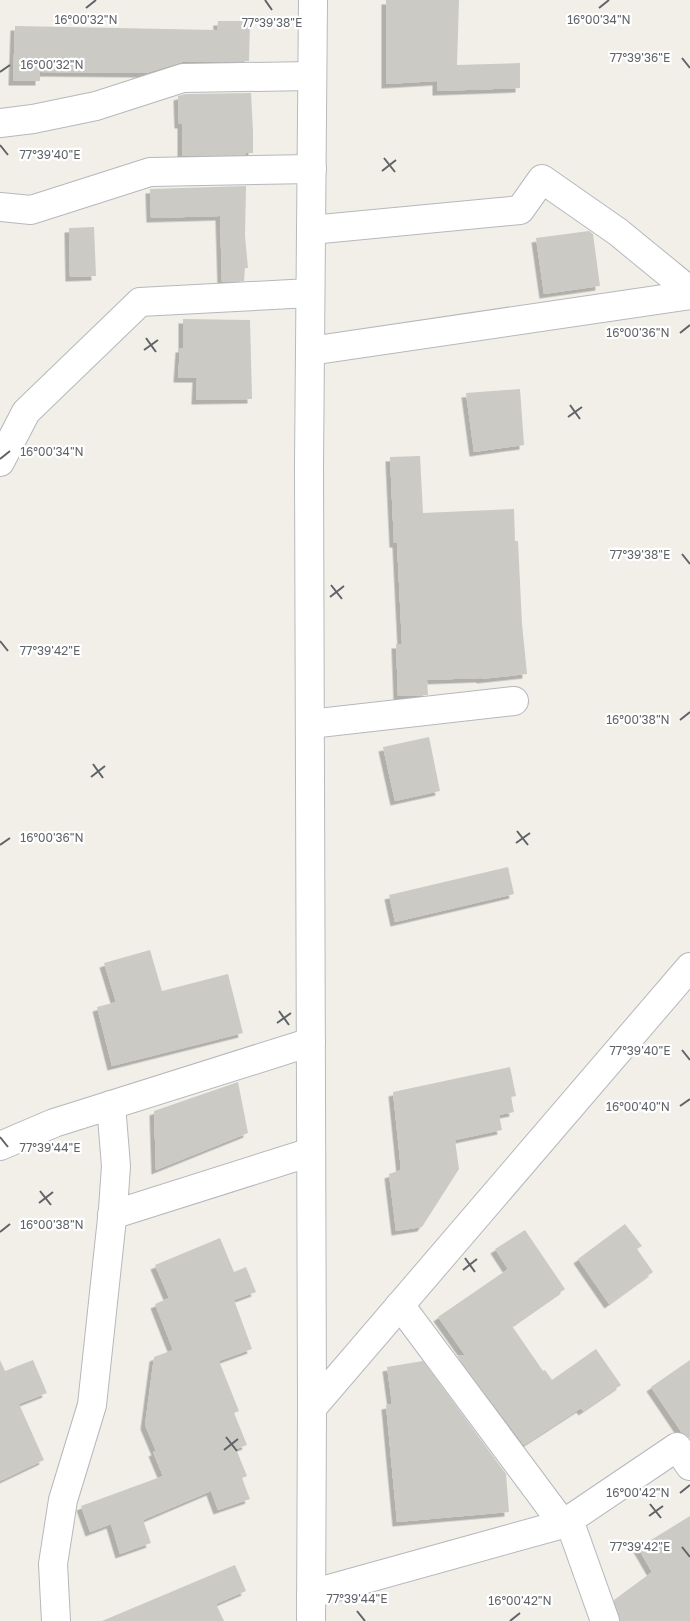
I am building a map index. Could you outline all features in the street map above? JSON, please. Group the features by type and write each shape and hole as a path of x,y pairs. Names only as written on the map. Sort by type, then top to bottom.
{"street":[{"path":"311,1621 310,293 313,0"},
{"path":"0,123 33,119 96,106 183,78 312,76"},
{"path":"0,207 31,210 150,172 312,169"},
{"path":"311,230 520,210 542,179 618,232 690,293"},
{"path":"0,462 26,412 140,302 310,293"},
{"path":"310,351 690,293"},
{"path":"310,724 514,701"},
{"path":"312,1408 690,967"},
{"path":"0,1146 54,1123 311,1042"},
{"path":"56,1621 53,1564 63,1500 92,1404 112,1215 116,1166 110,1105"},
{"path":"112,1215 311,1152"},
{"path":"400,1305 566,1522 605,1621"},
{"path":"311,1594 566,1522 677,1447 690,1466"}],"building":[{"path":"386,0 459,0 457,65 520,63 520,88 437,91 437,81 386,84"},
{"path":"218,21 250,21 249,61 182,62 146,73 40,72 40,81 13,81 15,26 217,30"},
{"path":"251,93 253,153 246,153 246,155 182,156 182,124 179,124 178,96 186,94"},
{"path":"246,186 245,236 248,268 245,268 244,281 222,282 220,216 151,218 150,189"},
{"path":"94,227 96,276 70,277 69,228"},
{"path":"589,231 593,234 600,286 544,294 536,238"},
{"path":"183,319 250,320 252,399 196,400 197,378 178,378 180,348 183,348"},
{"path":"520,389 524,445 474,452 466,393"},
{"path":"420,456 423,513 514,509 515,541 518,541 522,624 527,674 481,679 427,680 428,695 398,696 396,644 402,644 397,543 394,543 390,457"},
{"path":"429,737 440,791 395,801 383,747"},
{"path":"508,867 514,894 395,922 389,895"},
{"path":"150,950 162,991 228,974 243,1033 112,1066 97,1007 116,1002 104,963"},
{"path":"510,1067 516,1096 511,1097 514,1112 499,1115 502,1130 455,1140 459,1169 422,1227 396,1231 389,1174 401,1170 393,1092"},
{"path":"238,1082 248,1133 156,1170 154,1111"},
{"path":"625,1224 642,1246 637,1249 653,1272 609,1304 578,1259"},
{"path":"525,1230 565,1289 512,1326 543,1371 545,1370 552,1380 596,1349 621,1385 583,1411 581,1408 524,1445 457,1356 465,1355 438,1317 508,1269 495,1249"},
{"path":"220,1238 234,1272 246,1267 256,1292 234,1300 252,1349 219,1361 239,1411 234,1413 247,1445 236,1449 247,1476 242,1478 250,1499 218,1510 211,1491 143,1520 151,1543 120,1554 111,1524 90,1532 81,1506 163,1476 153,1452 156,1451 145,1425 154,1357 173,1350 155,1304 169,1298 155,1265"},
{"path":"0,1360 5,1371 33,1360 47,1393 19,1404 44,1460 0,1481"},
{"path":"690,1360 690,1438 682,1433 651,1387"},
{"path":"423,1361 506,1474 509,1512 397,1522 386,1405 392,1404 387,1367"},
{"path":"690,1516 690,1621 620,1621 614,1600 652,1572 638,1548"},
{"path":"235,1565 246,1591 216,1604 224,1621 102,1621"}]}
